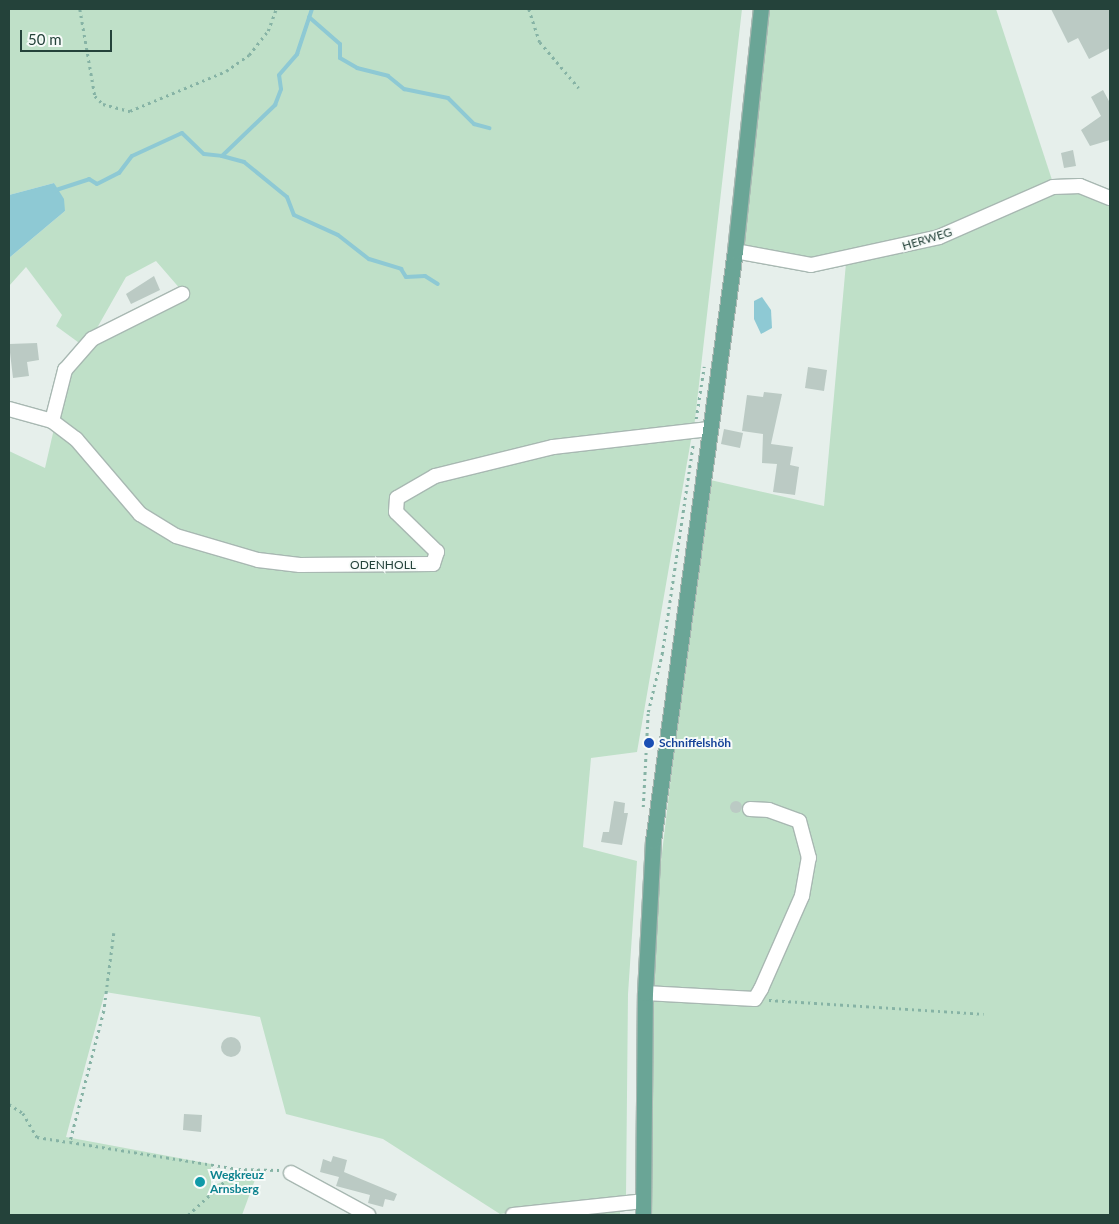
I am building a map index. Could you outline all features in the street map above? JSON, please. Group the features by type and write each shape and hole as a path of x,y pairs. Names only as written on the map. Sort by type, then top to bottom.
{"main road":[{"path":"643,1208 645,993 664,742 734,251 761,9"}],"street":[{"name":"HERWEG","path":"734,251 811,265 939,237 1053,187 1080,186 1110,198"},
{"path":"52,421 65,370 92,338 182,294"},
{"name":"ODENHOLL","path":"9,409 52,421 76,439 140,514 176,536 258,560 300,565 433,564 437,552 396,512 397,498 435,476 553,447 709,429"},
{"path":"645,993 754,999 802,896 808,858 799,821 769,810 750,809"},
{"path":"291,1173 368,1215"},
{"path":"513,1215 643,1208"}],"path":[{"path":"80,9 95,96 102,104 130,111 241,60 268,31 276,9"},
{"path":"530,9 540,42 579,88"},
{"path":"70,1142 104,1011 114,933"},
{"path":"754,999 984,1014"},
{"path":"9,1104 23,1113 37,1137 238,1169 261,1167 291,1173"},
{"path":"188,1215 238,1169"}],"green space":[{"path":"9,9 742,9 694,428 553,449 692,434 637,752 591,758 583,847 637,861 628,994 626,1196 500,1214 383,1139 286,1114 260,1017 105,992 66,1137 211,1164 211,1186 259,1169 242,1215 9,1215 9,451 45,468 67,372 78,355 182,291 156,261 126,277 93,335 82,345 56,326 62,315 26,267 9,286 9,258 65,211 54,183 9,195"},
{"path":"768,9 996,9 1053,183 919,240 845,256 810,258 742,251"},
{"path":"1070,187 1110,203 1110,1215 650,1215 649,988 654,921 706,479 824,506 846,263"},
{"path":"620,1206 620,1215 539,1215"}],"water":[{"path":"54,183 64,199 65,211 9,258 9,195"},
{"path":"762,297 771,310 772,328 761,334 754,319 754,301"}],"building":[{"path":"1051,9 1110,9 1110,48 1089,59 1078,38 1068,43"},
{"path":"1103,90 1110,103 1110,140 1090,146 1081,130 1101,116 1091,97"},
{"path":"1073,150 1076,166 1064,168 1061,153"},
{"path":"154,276 160,290 131,304 126,294"},
{"path":"37,343 39,360 27,362 29,376 13,378 9,344"},
{"path":"808,367 827,370 824,391 805,388"},
{"path":"764,392 782,394 771,444 793,447 790,465 799,467 795,495 773,492 777,464 762,463 763,434 742,431 747,395 763,397"},
{"path":"724,429 743,433 740,448 721,444"},
{"path":"614,801 625,803 624,813 628,813 622,845 601,842 603,832 609,832"},
{"path":"734,801 738,801 742,807 738,813 734,813 730,809 730,805"},
{"path":"231,1037 238,1040 241,1047 238,1054 231,1057 224,1054 221,1047 224,1040"},
{"path":"184,1114 202,1115 201,1132 183,1130"},
{"path":"333,1156 347,1160 344,1172 397,1194 394,1201 385,1199 383,1207 368,1203 370,1195 336,1186 339,1177 320,1172 323,1159 331,1162"}],"waterway":[{"path":"53,191 89,179 97,184 119,173 132,156 182,133 204,154 222,156 275,105 281,89 279,75 297,54 312,9"},
{"path":"309,17 340,44 340,58 357,68 388,76 404,89 448,98 474,124 489,128"},
{"path":"222,156 244,162 287,197 294,215 338,235 369,259 401,269 406,277 425,276 438,284"}],"place":[{"name":"Schniffelshöh","path":"649,743"},
{"name":"Wegkreuz Arnsberg","path":"200,1182"}]}
